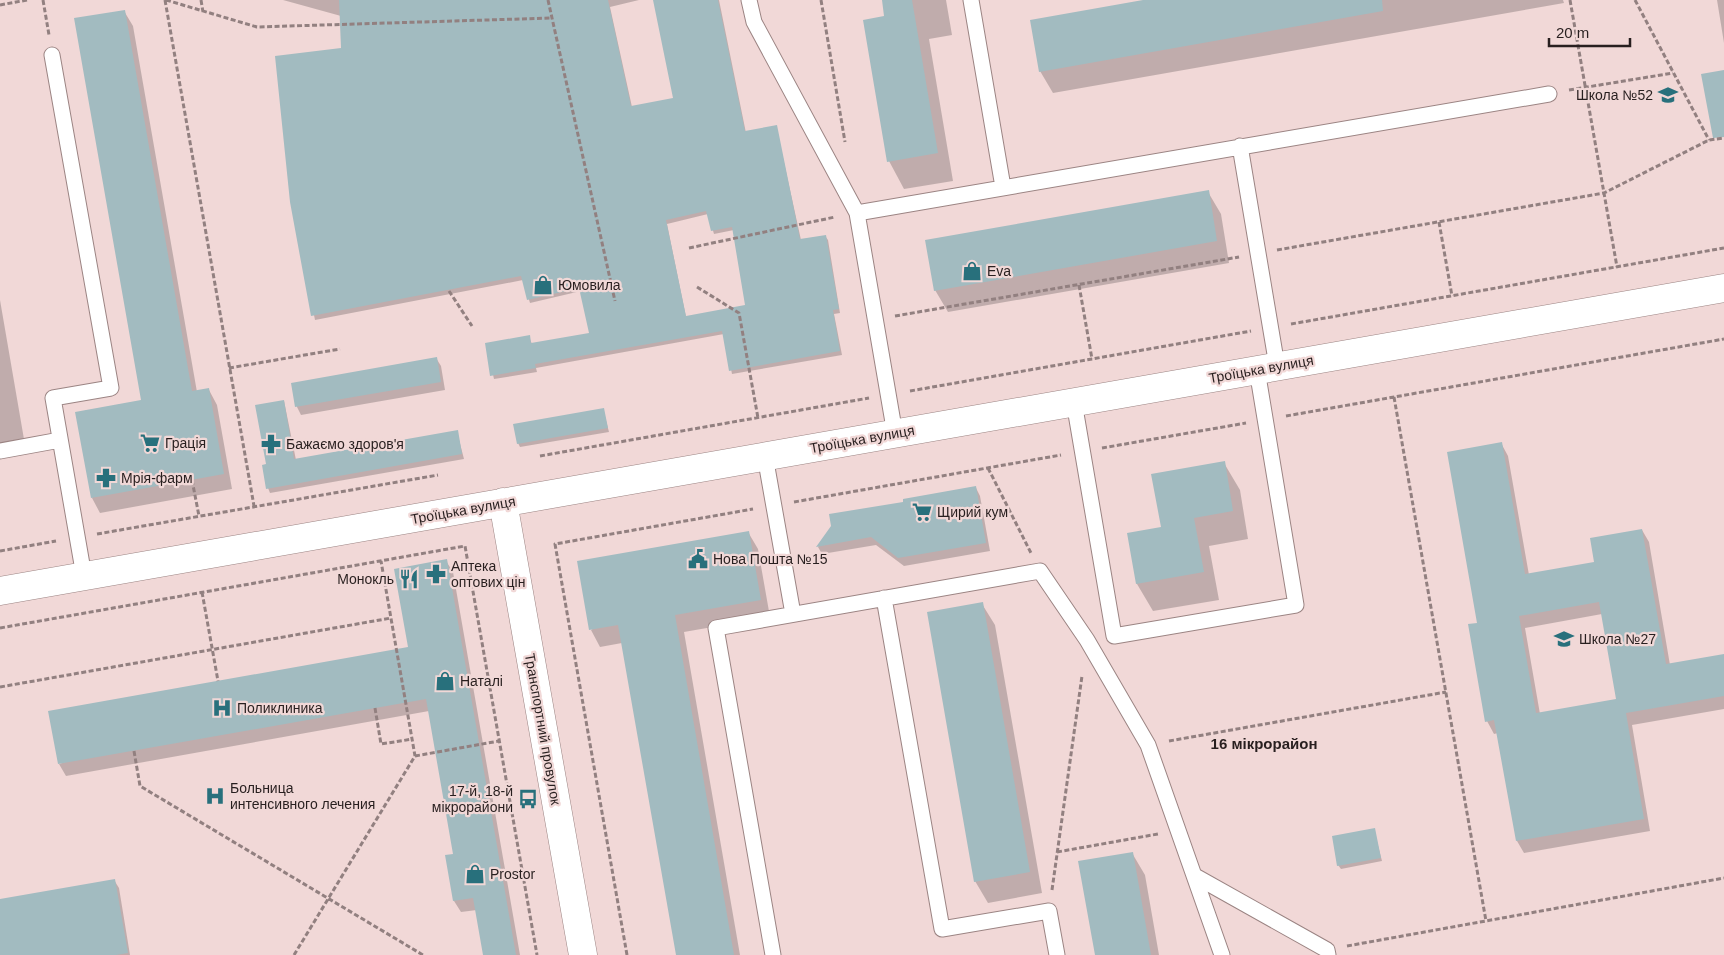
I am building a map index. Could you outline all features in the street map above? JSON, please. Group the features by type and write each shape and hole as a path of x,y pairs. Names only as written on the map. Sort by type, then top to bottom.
{"street":[{"name":"Троїцька вулиця","path":"0,591 1724,288"},
{"name":"Транспортний провулок","path":"503,502 582,955"}],"lane":[{"path":"749,0 754,22 857,213 895,434"},
{"path":"973,0 1003,187"},
{"path":"52,55 111,388 52,398 84,576"},
{"path":"857,213 1549,94"},
{"path":"1074,402 1114,636 1296,605 1265,419 1271,328 1240,146"},
{"path":"0,451 60,440"},
{"path":"765,456 793,614"},
{"path":"773,955 716,628 1040,571 1087,640 1148,745 1222,955"},
{"path":"884,598 942,929 1049,910 1057,955"},
{"path":"1195,876 1327,952"}],"path":[{"path":"0,5 27,0"},
{"path":"43,0 52,55"},
{"path":"254,506 166,0 256,27 552,18"},
{"path":"201,0 203,12"},
{"path":"548,0 616,301"},
{"path":"821,0 845,145"},
{"path":"1570,0 1617,267"},
{"path":"1635,0 1709,140"},
{"path":"1549,94 1673,73"},
{"path":"1604,193 1709,140 1724,138"},
{"path":"689,248 857,213"},
{"path":"1439,222 1452,296"},
{"path":"540,456 1724,248"},
{"path":"1079,284 1092,359"},
{"path":"697,287 739,314 758,418"},
{"path":"449,290 472,326"},
{"path":"627,955 556,544 1724,339"},
{"path":"229,368 340,350"},
{"path":"1394,397 1486,921"},
{"path":"988,468 1040,571"},
{"path":"0,551 438,474"},
{"path":"192,480 199,516"},
{"path":"0,628 465,546 537,955"},
{"path":"294,955 415,756 381,561"},
{"path":"202,592 218,681"},
{"path":"0,687 391,618"},
{"path":"1049,910 1087,640"},
{"path":"1148,745 1446,692"},
{"path":"375,708 381,744 413,738"},
{"path":"415,756 499,741"},
{"path":"134,751 140,786 423,955"},
{"path":"1057,852 1178,830"},
{"path":"1327,952 1724,878"}],"building":[{"name":"Юмовила","path":"339,0 608,0 631,106 673,98 653,0 718,0 745,131 777,125 800,239 826,235 839,309 833,310 840,351 729,371 722,331 535,364 536,368 490,376 485,343 530,335 531,343 589,333 579,288 527,300 521,276 311,316 290,202 275,56 341,48","holes":["706,211 711,231 732,227 745,305 686,316 666,220"]},
{"path":"882,0 912,0 938,153 887,162 863,20 884,16"},
{"path":"1143,0 1382,0 1383,11 1039,72 1030,20"},
{"path":"125,10 192,391 209,388 224,474 91,498 75,412 141,400 74,18"},
{"path":"1724,70 1724,137 1713,138 1701,74"},
{"path":"1209,190 1217,241 934,291 925,240"},
{"path":"437,357 441,382 295,407 291,383"},
{"path":"284,400 294,459 458,430 462,454 266,489 262,465 266,464 255,405"},
{"path":"604,408 608,428 517,444 513,424"},
{"path":"1502,442 1525,574 1594,562 1590,538 1642,529 1666,664 1724,654 1724,696 1626,713 1644,819 1516,841 1494,720 1485,722 1468,624 1477,623 1447,452","holes":["1599,602 1616,699 1536,713 1519,616"]},
{"path":"1225,461 1233,511 1194,518 1204,572 1136,584 1127,533 1161,527 1151,474"},
{"path":"976,486 986,543 898,558 871,537 816,547 831,526 829,514 903,502 903,499"},
{"path":"749,531 761,600 675,615 734,955 676,955 618,625 589,630 577,561"},
{"path":"447,559 516,955 483,955 473,898 453,901 445,855 453,854 426,699 58,764 48,711 408,647 394,569"},
{"path":"983,602 1030,872 974,882 927,612"},
{"path":"1375,828 1381,858 1337,866 1332,836"},
{"path":"1133,852 1151,955 1095,955 1078,861"},
{"path":"115,879 128,953 116,955 0,955 0,899"}],"place":[{"name":"Школа №52","path":"1668,95"},
{"name":"Eva","path":"972,271"},
{"name":"Юмовила","path":"543,285"},
{"name":"Грація","path":"150,443"},
{"name":"Бажаємо здоров'я","path":"271,444"},
{"name":"Мрія-фарм","path":"106,478"},
{"name":"Щирий кум","path":"922,512"},
{"name":"Нова Пошта №15","path":"698,559"},
{"name":"Аптека оптових цін","path":"436,574"},
{"name":"Монокль","path":"409,579"},
{"name":"Школа №27","path":"1564,639"},
{"name":"Наталі","path":"445,681"},
{"name":"Поликлиника","path":"222,708"},
{"name":"Больница интенсивного лечения","path":"215,796"},
{"name":"17-й, 18-й мікрорайони","path":"528,799"},
{"name":"Prostor","path":"475,874"}],"district":[{"name":"16 мікрорайон","path":"1264,744"}]}
